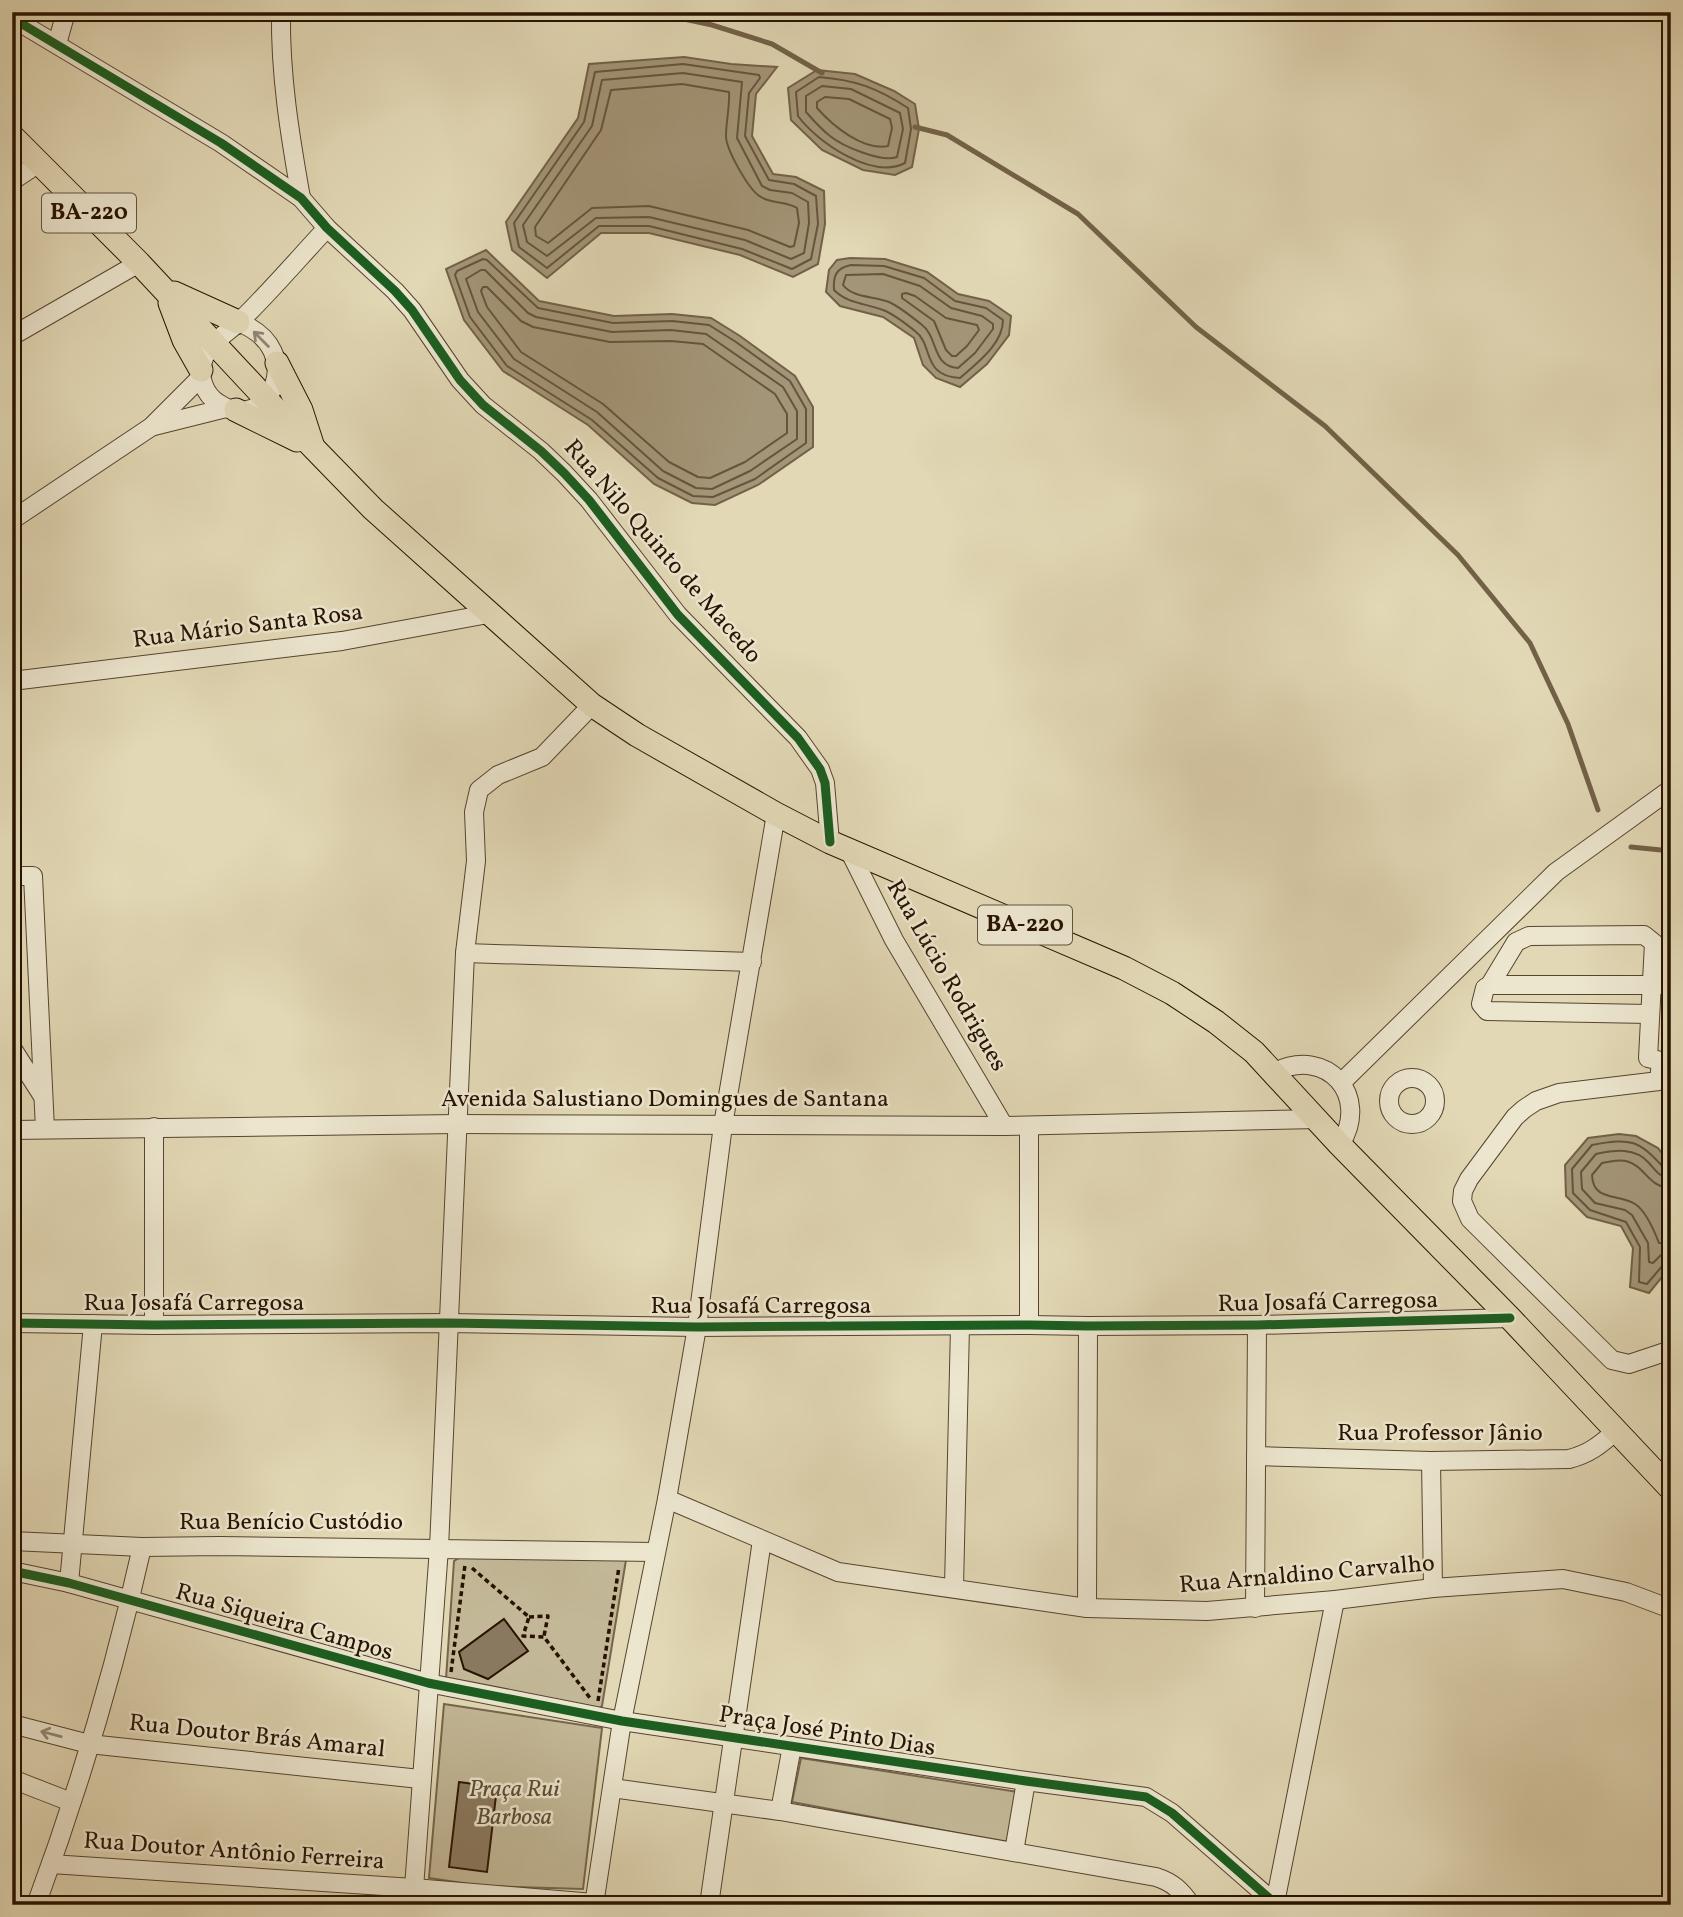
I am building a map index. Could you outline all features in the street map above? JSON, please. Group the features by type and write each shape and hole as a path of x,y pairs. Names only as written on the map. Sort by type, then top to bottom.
{"main road":[{"name":"BA-220","path":"12,136 139,263 266,400 373,509 592,705 637,735 776,814 839,846 1124,968 1172,993 1216,1022 1275,1072 1340,1145 1510,1318 1671,1489"},
{"path":"165,290 238,323"},
{"path":"165,290 184,340 201,373"},
{"path":"277,363 301,410 313,447"},
{"path":"231,409 313,447"}],"street":[{"path":"57,44 66,12"},
{"path":"281,12 288,123 300,198"},
{"name":"Rua Nilo Quinto de Macedo","path":"12,18 220,143 300,198 327,228 412,310 460,380 483,405 541,451 581,491 678,615 798,738 820,769 839,846"},
{"path":"12,181 39,163"},
{"path":"12,520 151,427 201,373 207,351 213,344 238,323 327,228"},
{"path":"12,336 139,263"},
{"path":"151,427 197,413 247,409 266,400 277,379 277,363 265,340 238,323"},
{"path":"201,373 209,396 231,409"},
{"name":"Rua Mário Santa Rosa","path":"12,681 342,641 488,614"},
{"path":"592,705 542,757 498,775 479,790 474,812 476,861 465,953 439,1548 414,1888 594,1904 622,1721 667,1499 697,1327 723,1125 776,814"},
{"path":"1340,1083 1556,872 1671,789"},
{"name":"Rua Lúcio Rodrigues","path":"839,846 1004,1126"},
{"path":"12,876 33,876 45,1129"},
{"path":"1650,1014 1487,1011 1481,1004 1485,988 1490,985 1517,942 1529,936 1644,935 1654,943 1648,1058 1661,1061 1659,1080 1559,1093 1536,1101 1515,1117 1484,1158 1469,1179 1462,1200 1470,1219 1612,1360 1629,1364 1671,1350"},
{"path":"465,953 752,962"},
{"path":"1490,985 1671,985"},
{"path":"12,1048 44,1098"},
{"path":"1275,1072 1294,1064 1315,1066 1325,1070 1340,1083 1348,1093 1351,1110 1351,1122 1340,1145"},
{"name":"Avenida Salustiano Domingues de Santana","path":"12,1130 457,1124 1029,1126 1318,1119"},
{"path":"1029,1126 1029,1325"},
{"path":"154,1127 154,1325"},
{"name":"Rua Josafá Carregosa","path":"12,1323 1088,1326 1257,1325 1510,1318"},
{"path":"69,1583 93,1324"},
{"path":"1255,1608 1257,1325"},
{"path":"954,1587 960,1326"},
{"path":"1087,1608 1088,1326"},
{"name":"Rua Professor Jânio","path":"1256,1456 1431,1461 1569,1459 1597,1448 1616,1431"},
{"path":"1431,1461 1433,1588"},
{"name":"Rua Arnaldino Carvalho","path":"667,1499 824,1567 848,1574 1087,1608 1171,1612 1255,1608 1508,1581 1576,1580 1626,1592 1671,1609"},
{"path":"733,1737 762,1540"},
{"path":"13,1572 16,1541"},
{"name":"Rua Benício Custódio","path":"16,1541 142,1547 655,1552"},
{"path":"36,1905 89,1744 130,1600 142,1547"},
{"name":"Rua Siqueira Campos","path":"13,1572 69,1583 428,1683 622,1721"},
{"path":"1276,1904 1335,1600"},
{"name":"Praça José Pinto Dias","path":"622,1721 1026,1782 1146,1797 1172,1813 1276,1904"},
{"name":"Rua Doutor Brás Amaral","path":"12,1724 89,1744 420,1779"},
{"name":"Praça José Pinto Dias","path":"709,1905 733,1737"},
{"name":"Praça José Pinto Dias","path":"780,1811 792,1746"},
{"path":"12,1779 71,1802"},
{"path":"1014,1852 1026,1782"},
{"path":"612,1788 780,1811 1156,1877 1171,1882 1191,1905"},
{"name":"Rua Doutor Antônio Ferreira","path":"51,1864 414,1888"}],"path":[{"path":"450,1676 465,1562 529,1617 548,1616 544,1637 597,1707 620,1564"},
{"path":"529,1617 523,1636 544,1637"}],"green space":[{"name":"Praça Rui Barbosa","path":"469,1552 626,1560 602,1706 594,1711 446,1679 454,1561"},
{"name":"Praça Rui Barbosa","path":"444,1704 602,1728 583,1889 483,1886 429,1878"},
{"path":"801,1758 1018,1792 1010,1843 792,1802"}],"water":[{"path":"684,57 777,67 756,94 752,136 773,174 796,177 824,191 825,224 818,264 793,277 740,255 649,233 601,233 547,278 512,250 506,222 578,118 589,64"},
{"path":"817,70 855,74 894,91 915,104 919,129 912,167 895,175 863,170 822,150 791,120 788,88"},
{"path":"486,250 539,301 614,316 672,314 711,318 795,376 813,407 813,447 758,485 715,505 692,503 654,484 588,425 503,371 464,320 446,269"},
{"path":"885,259 927,272 958,294 989,301 1011,316 1009,335 987,364 960,387 936,378 923,365 914,338 883,317 840,306 826,292 829,270 837,260"},
{"path":"1619,1134 1636,1136 1658,1148 1671,1165 1671,1266 1649,1293 1630,1287 1633,1248 1621,1226 1587,1217 1566,1196 1565,1165 1588,1138"}],"building":[{"path":"504,1619 528,1651 488,1679 464,1669 459,1652"},
{"path":"459,1782 497,1787 487,1872 449,1867"}],"waterway":[{"path":"651,12 712,25 772,44 822,73"},
{"path":"915,127 947,135 1078,214 1196,327 1325,426 1458,555 1530,643 1568,724 1598,810"},
{"path":"1631,847 1671,851"}],"cycle path":[{"path":"12,18 221,143 301,198 327,228 395,291 412,310 460,380 483,405 564,473 589,500 678,615 798,738 820,769 825,783 830,842"},
{"path":"12,1323 1088,1326 1257,1325 1510,1318"},
{"path":"12,1571 69,1583 428,1683 622,1721 1146,1797 1172,1813 1277,1905"}]}
